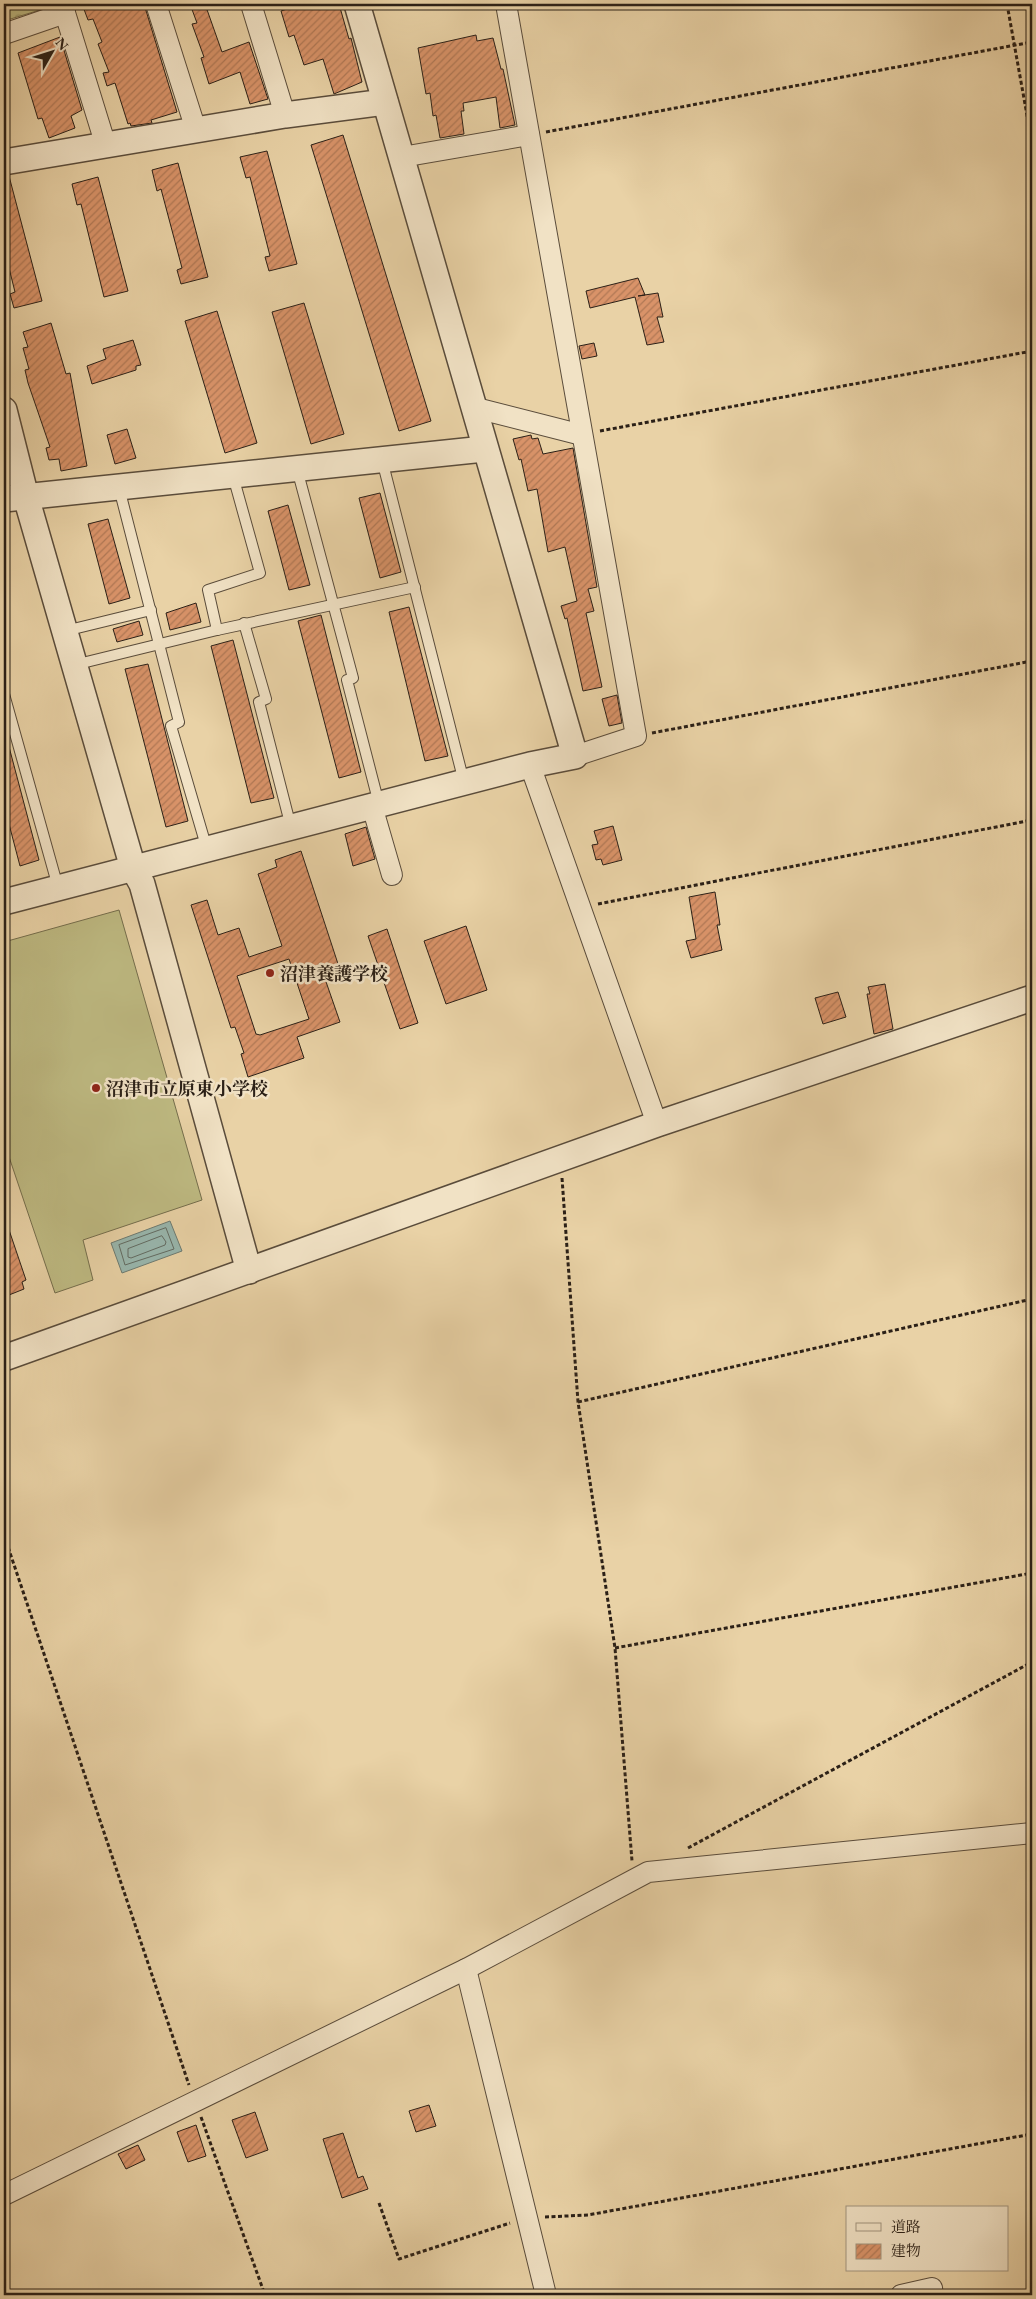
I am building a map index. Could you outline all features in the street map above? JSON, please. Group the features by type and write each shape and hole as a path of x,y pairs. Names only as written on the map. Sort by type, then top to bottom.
{"street":[{"path":"156,4 196,130"},
{"path":"251,4 285,116"},
{"path":"357,4 402,156 472,408 575,756"},
{"path":"4,902 530,764 575,756 636,736 506,4"},
{"path":"4,34 64,8 106,146"},
{"path":"4,162 196,130 385,102"},
{"path":"402,156 529,135"},
{"path":"472,408 582,434"},
{"path":"4,410 15,498 64,631 133,868 142,884 249,1271"},
{"path":"15,498 484,448"},
{"path":"530,764 657,1124"},
{"path":"375,805 392,875"},
{"path":"4,1358 657,1124 1032,998"},
{"path":"4,2195 466,1969 648,1872 1032,1833"},
{"path":"466,1969 546,2295"},
{"path":"901,2295 932,2288 933,2295"}],"lane":[{"path":"382,459 464,782"},
{"path":"297,468 353,678 347,680 375,805"},
{"path":"217,630 208,590 260,573 233,475"},
{"path":"118,487 179,722 171,726 207,848"},
{"path":"74,665 158,646 244,623 415,587"},
{"path":"64,631 151,610"},
{"path":"244,623 266,699 259,702 291,827"},
{"path":"4,692 59,888"}],"path":[{"path":"1007,4 1032,143"},
{"path":"529,135 1032,42"},
{"path":"582,434 1032,351"},
{"path":"636,736 1032,661"},
{"path":"580,907 1032,820"},
{"path":"562,1158 578,1402 615,1648 633,1879"},
{"path":"578,1402 1032,1299"},
{"path":"4,1535 195,2100 265,2295"},
{"path":"615,1648 1032,1572"},
{"path":"685,1850 1032,1662"},
{"path":"379,2202 400,2259 526,2218 588,2215 1032,2134"}],"green space":[{"path":"4,4 55,4 56,5 4,21"},
{"name":"沼津市立原東小学校","path":"119,910 202,1200 83,1240 93,1280 55,1293 4,1142 4,942"}],"water":[{"path":"170,1221 182,1251 122,1273 111,1243"}],"building":[{"path":"82,4 144,4 177,112 151,120 152,123 131,126 130,123 128,124 115,83 107,86 103,73 109,72 98,44 102,42 93,19 88,20"},
{"path":"190,4 205,4 222,52 249,42 268,99 250,104 240,72 209,84 201,58 204,57 192,24 197,23"},
{"path":"303,4 339,4 349,39 351,38 362,82 334,94 323,59 304,65 294,35 289,37 281,11"},
{"path":"476,35 477,41 493,38 501,69 503,69 515,125 500,128 496,97 463,103 464,111 461,111 464,134 440,138 436,115 433,116 430,93 426,94 418,48"},
{"path":"60,37 82,110 71,116 75,128 49,138 42,118 38,119 18,53"},
{"path":"343,135 431,421 399,431 311,145"},
{"path":"267,151 297,264 269,271 265,257 270,256 250,177 246,178 240,157"},
{"path":"178,163 208,277 181,284 177,270 182,268 161,189 157,191 152,170"},
{"path":"4,176 9,176 42,301 14,308 10,294 15,292 4,248"},
{"path":"98,177 128,291 104,297 81,204 77,205 72,184"},
{"path":"638,278 645,295 658,293 663,317 657,317 664,342 647,345 635,297 590,308 586,291"},
{"path":"304,303 344,434 311,444 272,312"},
{"path":"217,311 257,443 225,453 185,321"},
{"path":"51,323 66,374 70,373 87,466 61,471 59,459 49,460 46,448 50,447 28,383 25,370 29,369 23,348 28,347 23,332"},
{"path":"133,340 141,365 136,366 136,370 92,384 87,366 106,359 103,349"},
{"path":"594,343 597,356 582,359 579,346"},
{"path":"127,429 136,458 115,464 107,435"},
{"path":"531,435 532,439 538,438 543,454 573,448 597,587 588,589 594,611 586,613 602,687 583,691 567,618 565,619 561,606 577,601 565,547 548,552 537,489 528,491 521,459 519,460 513,439"},
{"path":"380,493 401,572 380,578 359,498"},
{"path":"288,505 310,585 289,590 268,511"},
{"path":"108,519 130,598 109,604 88,524"},
{"path":"196,603 201,622 170,630 166,613"},
{"path":"409,607 448,756 425,761 389,612"},
{"path":"321,615 361,772 339,778 298,621"},
{"path":"139,621 143,635 117,642 113,629"},
{"path":"233,640 274,798 251,803 211,646"},
{"path":"148,664 188,821 166,827 125,669"},
{"path":"617,695 622,723 609,726 602,699"},
{"path":"8,743 39,860 20,866 4,805 4,744"},
{"path":"613,826 622,860 603,865 601,859 596,860 592,845 598,844 594,831"},
{"path":"366,827 375,859 353,866 345,834"},
{"path":"301,851 340,970 324,976 340,1022 297,1037 304,1058 248,1077 241,1054 244,1053 235,1027 231,1028 191,905 207,900 218,935 239,928 249,957 282,946 258,874 277,867 275,860","holes":["289,959 309,1019 260,1035 256,1034 237,976"]},
{"path":"715,892 720,925 717,925 722,950 691,958 686,941 696,939 689,897"},
{"path":"466,926 487,990 446,1004 424,941"},
{"path":"387,929 418,1023 400,1029 368,936"},
{"path":"885,984 893,1029 874,1034 867,994 870,994 868,987"},
{"path":"838,992 846,1017 823,1024 815,998"},
{"path":"4,1221 6,1221 26,1280 22,1282 24,1289 4,1297"},
{"path":"429,2105 436,2126 416,2132 409,2111"},
{"path":"255,2112 268,2150 246,2158 232,2120"},
{"path":"196,2125 206,2156 188,2162 177,2132"},
{"path":"343,2133 358,2178 363,2176 368,2189 342,2198 323,2139"},
{"path":"138,2145 145,2160 126,2169 118,2154"}],"place":[{"name":"沼津養護学校","path":"270,973"},
{"name":"沼津市立原東小学校","path":"96,1088"}]}
